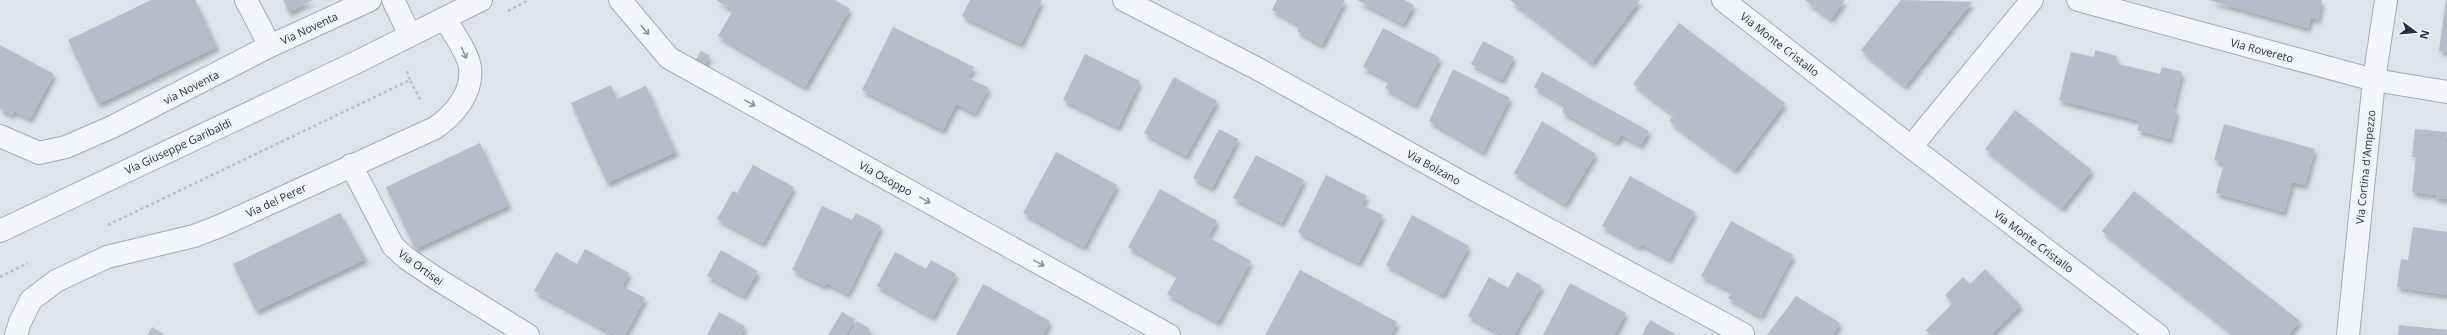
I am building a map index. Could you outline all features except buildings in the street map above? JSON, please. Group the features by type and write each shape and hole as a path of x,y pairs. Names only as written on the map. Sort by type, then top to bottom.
{"street":[{"path":"246,0 270,46"},
{"name":"Via Noventa","path":"270,46 370,0"},
{"path":"393,0 410,35 481,0"},
{"name":"Via Osoppo","path":"620,0 669,58 1169,335"},
{"name":"Via Bolzano","path":"1124,0 1258,68 1477,191 1743,334"},
{"name":"Via Monte Cristallo","path":"1723,0 1911,147 2158,335"},
{"path":"1911,147 2032,0"},
{"name":"Via Rovereto","path":"2078,0 2374,80 2447,92"},
{"name":"Via Cortina d'Ampezzo","path":"2348,335 2374,80 2386,0"},
{"name":"Via del Perer","path":"16,335 20,322 31,300 56,282 107,257 187,238 220,226 351,164 435,128 449,118 468,90 471,67 445,19"},
{"name":"Via Giuseppe Garibaldi","path":"0,231 357,62 410,35"},
{"name":"via Noventa","path":"0,136 39,153 66,147 112,127 270,46"},
{"name":"Via Ortisei","path":"351,164 393,246 406,258 434,277 528,335"}],"path":[{"path":"407,71 422,104"},
{"path":"103,227 410,80"},
{"path":"0,277 32,262"}]}
